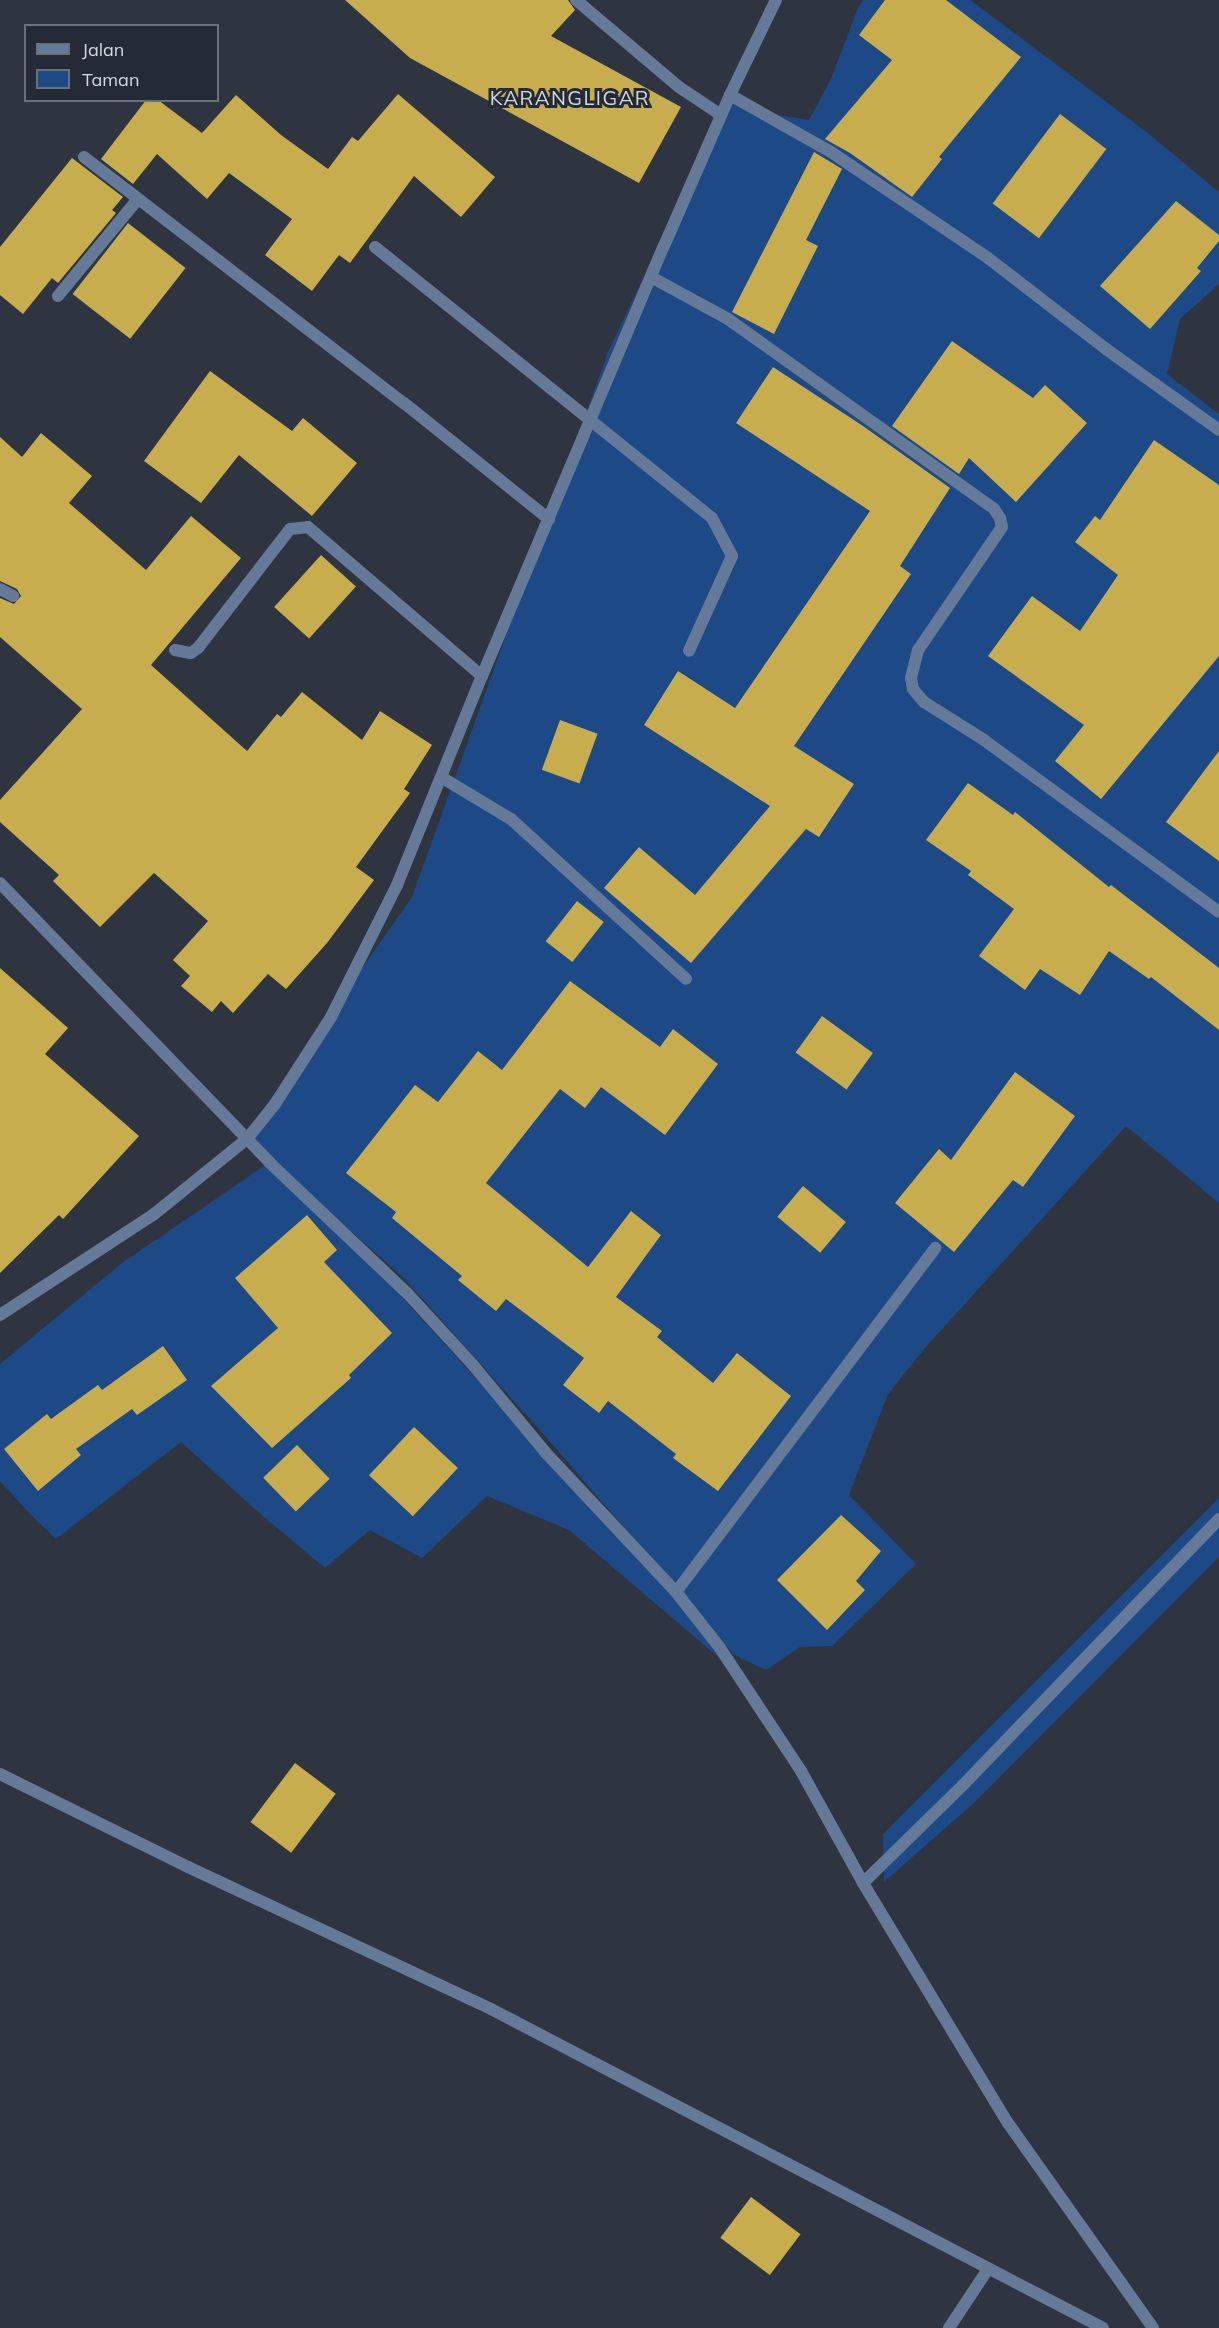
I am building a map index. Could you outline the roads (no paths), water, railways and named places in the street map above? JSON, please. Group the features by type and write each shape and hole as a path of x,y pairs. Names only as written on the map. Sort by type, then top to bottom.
{"street":[{"path":"576,0 680,87 721,115"},
{"path":"0,1315 153,1215 247,1139 274,1104 331,1017 397,885 482,676 651,276 730,95 776,0"},
{"path":"730,95 790,127 988,258 1106,349 1219,430"},
{"path":"84,157 405,404 549,519"},
{"path":"58,296 137,200"},
{"path":"375,247 711,518 732,556 689,651"},
{"path":"651,276 728,319 994,509 1002,526 918,650 911,678 913,689 924,702 984,740 1219,912"},
{"path":"175,651 191,653 198,648 290,529 308,526 482,676"},
{"path":"0,589 13,596"},
{"path":"441,777 511,819 686,979"},
{"path":"0,883 270,1163 408,1294 473,1365 546,1453 676,1592 720,1648 801,1771 863,1882 1008,2123 1153,2328"},
{"path":"676,1592 935,1248"},
{"path":"863,1882 963,1785 1219,1519"},
{"path":"0,1774 188,1867 491,2009 785,2160 1103,2328"},
{"path":"949,2328 988,2269"}],"district":[{"name":"KARANGLIGAR","path":"570,97"}]}
